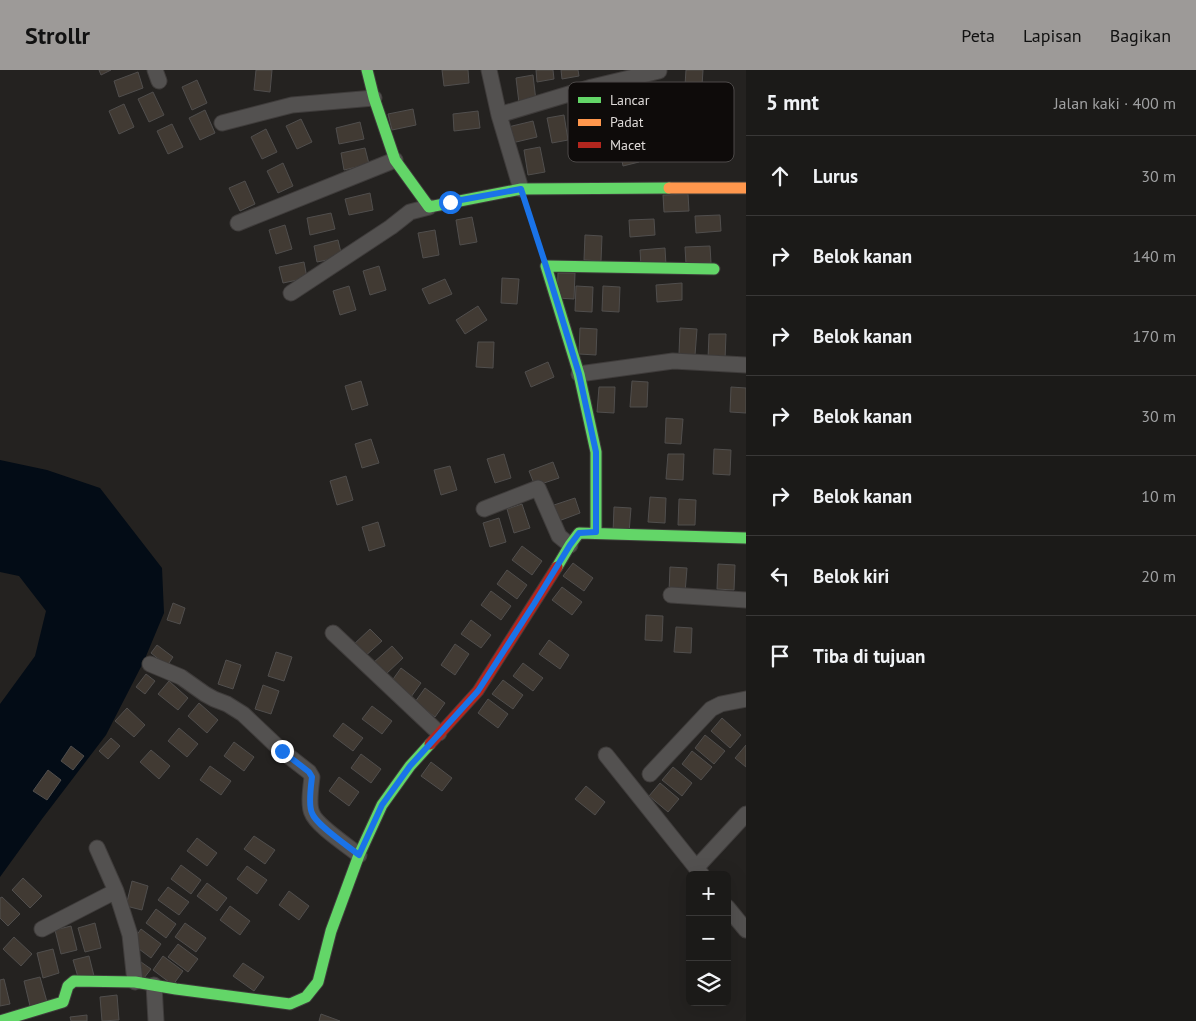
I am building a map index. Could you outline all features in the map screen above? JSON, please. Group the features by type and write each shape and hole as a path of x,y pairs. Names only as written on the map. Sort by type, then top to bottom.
{"street":[{"path":"367,70 374,98 396,160 429,207"},
{"path":"489,70 498,115 521,189"},
{"path":"613,82 659,71"},
{"path":"498,115 568,94"},
{"path":"222,122 292,105 374,98"},
{"path":"238,223 396,160"},
{"path":"291,293 391,227 410,212 429,207 521,189 746,188"},
{"path":"596,532 596,452 579,374 546,266 714,268"},
{"path":"579,374 673,361 746,365"},
{"path":"484,509 538,488 559,536 570,545"},
{"path":"0,1020 64,1002 68,986 74,981 135,982 290,1004 306,997 318,982 331,931 359,855 382,805 410,766 478,691 579,533 596,532 746,538"},
{"path":"671,595 746,600"},
{"path":"333,633 439,734"},
{"path":"150,664 181,677 205,694 243,714 282,751 309,772 312,777 310,791 311,813 319,823 359,855"},
{"path":"650,774 711,709 720,704 746,699"},
{"path":"606,755 699,871 746,814"},
{"path":"97,848 116,891 130,935 135,982"},
{"path":"42,929 116,891"},
{"path":"731,912 746,930"},
{"path":"154,985 156,1021"}],"path":[{"path":"521,189 546,266"}],"shaded area":[{"path":"0,460 47,470 100,488 162,568 164,613 144,661 106,735 0,877 0,704 35,656 46,611 19,576 0,572"}],"building":[{"path":"99,70 111,70 101,75"},
{"path":"256,70 272,70 270,92 254,90"},
{"path":"442,70 468,70 469,83 444,86"},
{"path":"536,70 553,70 554,79 537,82"},
{"path":"561,70 578,70 579,76 562,79"},
{"path":"686,70 703,70 702,82 685,82"},
{"path":"138,72 143,88 119,97 114,81"},
{"path":"533,75 536,101 519,103 516,78"},
{"path":"197,80 207,103 192,110 182,87"},
{"path":"153,92 164,115 149,122 138,99"},
{"path":"124,104 134,127 119,134 109,111"},
{"path":"413,109 416,125 392,130 388,114"},
{"path":"205,110 215,133 200,140 189,118"},
{"path":"478,111 480,128 454,131 453,114"},
{"path":"564,115 568,140 552,143 547,118"},
{"path":"301,119 312,142 297,149 286,126"},
{"path":"533,121 537,137 512,143 508,127"},
{"path":"360,122 364,139 339,144 336,128"},
{"path":"172,124 183,147 168,154 157,131"},
{"path":"266,129 277,152 262,159 251,137"},
{"path":"540,147 545,172 528,175 524,150"},
{"path":"365,148 369,164 344,170 341,153"},
{"path":"622,162 639,162 623,166"},
{"path":"283,163 293,186 278,193 267,171"},
{"path":"245,181 255,204 240,211 229,188"},
{"path":"370,193 373,210 349,215 345,199"},
{"path":"688,194 689,211 664,212 663,195"},
{"path":"331,213 335,229 310,235 307,218"},
{"path":"720,215 721,231 696,233 695,216"},
{"path":"472,217 477,242 460,245 456,220"},
{"path":"654,219 655,235 630,237 629,220"},
{"path":"285,225 292,249 276,254 269,230"},
{"path":"435,230 439,255 423,258 418,233"},
{"path":"585,235 602,236 601,261 584,260"},
{"path":"338,240 342,257 317,262 314,246"},
{"path":"710,246 711,263 686,264 685,247"},
{"path":"665,248 666,265 641,266 640,250"},
{"path":"304,262 307,278 283,283 279,267"},
{"path":"379,266 386,290 370,295 363,271"},
{"path":"558,273 575,273 574,299 557,298"},
{"path":"502,278 519,279 517,304 501,303"},
{"path":"445,279 452,294 429,304 422,289"},
{"path":"682,283 682,300 657,302 656,285"},
{"path":"349,286 356,310 340,315 333,291"},
{"path":"576,286 593,287 592,312 575,311"},
{"path":"603,286 620,287 619,312 602,311"},
{"path":"478,306 487,320 465,334 456,320"},
{"path":"580,328 597,329 596,355 579,354"},
{"path":"680,328 697,329 695,355 679,354"},
{"path":"709,334 726,334 725,360 708,359"},
{"path":"478,342 494,342 493,368 476,367"},
{"path":"548,362 554,377 531,387 525,372"},
{"path":"361,381 368,405 352,410 345,386"},
{"path":"632,381 648,382 647,407 630,407"},
{"path":"599,387 615,387 614,413 597,412"},
{"path":"731,387 746,388 746,413 730,412"},
{"path":"666,418 683,419 681,444 665,443"},
{"path":"371,439 379,463 362,468 355,444"},
{"path":"714,449 731,450 730,475 713,474"},
{"path":"504,454 511,478 495,483 487,459"},
{"path":"668,454 684,454 683,480 666,479"},
{"path":"553,462 559,478 535,486 529,471"},
{"path":"450,466 457,490 441,495 434,470"},
{"path":"346,476 353,500 337,505 330,481"},
{"path":"650,497 666,498 665,523 648,522"},
{"path":"575,498 580,513 556,522 551,506"},
{"path":"679,499 696,500 695,525 678,525"},
{"path":"522,504 530,528 514,533 507,509"},
{"path":"614,507 631,508 629,533 613,533"},
{"path":"499,518 506,542 490,547 483,523"},
{"path":"378,522 385,546 369,551 362,527"},
{"path":"522,546 542,561 532,575 512,560"},
{"path":"573,563 593,578 584,591 563,576"},
{"path":"718,564 735,565 734,590 717,589"},
{"path":"670,567 687,568 685,593 669,592"},
{"path":"507,570 527,585 517,599 497,584"},
{"path":"562,587 582,602 572,615 552,600"},
{"path":"491,591 511,606 501,620 481,605"},
{"path":"173,603 185,608 180,624 167,620"},
{"path":"646,615 663,616 662,641 645,640"},
{"path":"471,620 491,635 481,648 461,634"},
{"path":"676,627 692,628 691,653 674,652"},
{"path":"370,629 382,641 363,658 352,646"},
{"path":"549,640 569,655 560,669 539,654"},
{"path":"455,644 469,654 455,675 441,665"},
{"path":"157,645 173,657 167,666 151,653"},
{"path":"392,646 403,658 385,675 373,663"},
{"path":"276,652 292,657 284,681 268,676"},
{"path":"226,660 241,665 233,689 218,684"},
{"path":"523,663 543,678 533,691 513,676"},
{"path":"401,668 421,683 411,697 391,682"},
{"path":"146,674 155,681 145,694 136,687"},
{"path":"503,680 523,695 513,709 492,694"},
{"path":"169,681 188,698 178,710 158,694"},
{"path":"263,685 279,691 271,714 255,709"},
{"path":"425,688 445,703 435,717 415,702"},
{"path":"488,699 508,714 498,728 478,713"},
{"path":"199,703 218,720 207,733 188,716"},
{"path":"372,706 392,721 382,734 362,719"},
{"path":"127,708 145,725 134,737 115,721"},
{"path":"722,718 741,735 730,748 711,731"},
{"path":"343,723 363,738 353,751 333,736"},
{"path":"179,728 198,744 187,757 168,741"},
{"path":"705,735 725,751 714,764 695,748"},
{"path":"111,738 120,746 108,759 99,751"},
{"path":"234,742 254,757 244,771 224,756"},
{"path":"746,745 746,767 735,758"},
{"path":"71,746 84,756 73,770 61,761"},
{"path":"151,750 170,766 159,779 140,762"},
{"path":"692,751 712,767 701,780 682,764"},
{"path":"361,754 381,769 371,783 351,768"},
{"path":"431,762 452,778 442,791 421,776"},
{"path":"210,766 231,781 221,795 200,780"},
{"path":"673,767 692,783 682,796 662,780"},
{"path":"48,770 61,780 47,800 33,791"},
{"path":"339,777 359,792 349,806 329,791"},
{"path":"660,783 679,799 668,812 649,796"},
{"path":"586,786 605,802 595,815 575,799"},
{"path":"254,836 275,850 265,864 244,849"},
{"path":"197,838 217,853 207,866 187,851"},
{"path":"181,865 201,880 191,894 171,879"},
{"path":"247,866 267,880 257,894 237,879"},
{"path":"23,878 42,896 30,908 12,890"},
{"path":"132,881 148,886 142,910 126,906"},
{"path":"207,883 227,898 217,911 197,896"},
{"path":"168,887 189,902 179,915 158,900"},
{"path":"289,891 309,906 299,920 279,905"},
{"path":"2,897 20,914 8,926 0,918 0,898"},
{"path":"230,906 250,921 240,935 220,920"},
{"path":"156,909 176,924 166,938 146,923"},
{"path":"95,923 101,948 85,952 78,928"},
{"path":"185,923 206,938 196,952 175,937"},
{"path":"71,926 77,950 61,954 55,930"},
{"path":"141,929 161,944 151,958 131,943"},
{"path":"14,937 32,954 21,966 3,949"},
{"path":"178,944 198,959 188,972 168,957"},
{"path":"53,949 59,973 43,978 37,953"},
{"path":"89,956 95,980 78,977 73,960"},
{"path":"163,956 183,971 173,985 153,970"},
{"path":"141,962 151,969 144,978 136,970"},
{"path":"243,963 264,977 254,991 233,976"},
{"path":"40,977 47,1002 30,1006 24,981"},
{"path":"4,979 10,1004 0,1006 0,980"},
{"path":"117,995 119,1020 102,1021 100,997"},
{"path":"321,1014 340,1021 319,1021"},
{"path":"87,1015 87,1021 71,1021 70,1017"}],"traffic: fast":[{"path":"367,70 374,98 395,160 429,207 521,189 669,188"},
{"path":"596,532 596,452 579,374 546,266 714,269"},
{"path":"557,567 579,533 746,538"},
{"path":"0,1021 63,1002 68,986 74,981 135,982 290,1004 306,997 318,982 331,931 359,855 382,805 410,766 430,744"}],"traffic: slow":[{"path":"669,188 746,188"}],"traffic: jam":[{"path":"430,744 478,691 557,567"}],"route":[{"path":"282,751 309,772 312,777 310,791 311,813 319,823 359,855 382,805 410,766 478,691 570,545 579,533 596,532 596,452 579,374 521,189 450,202"}]}
